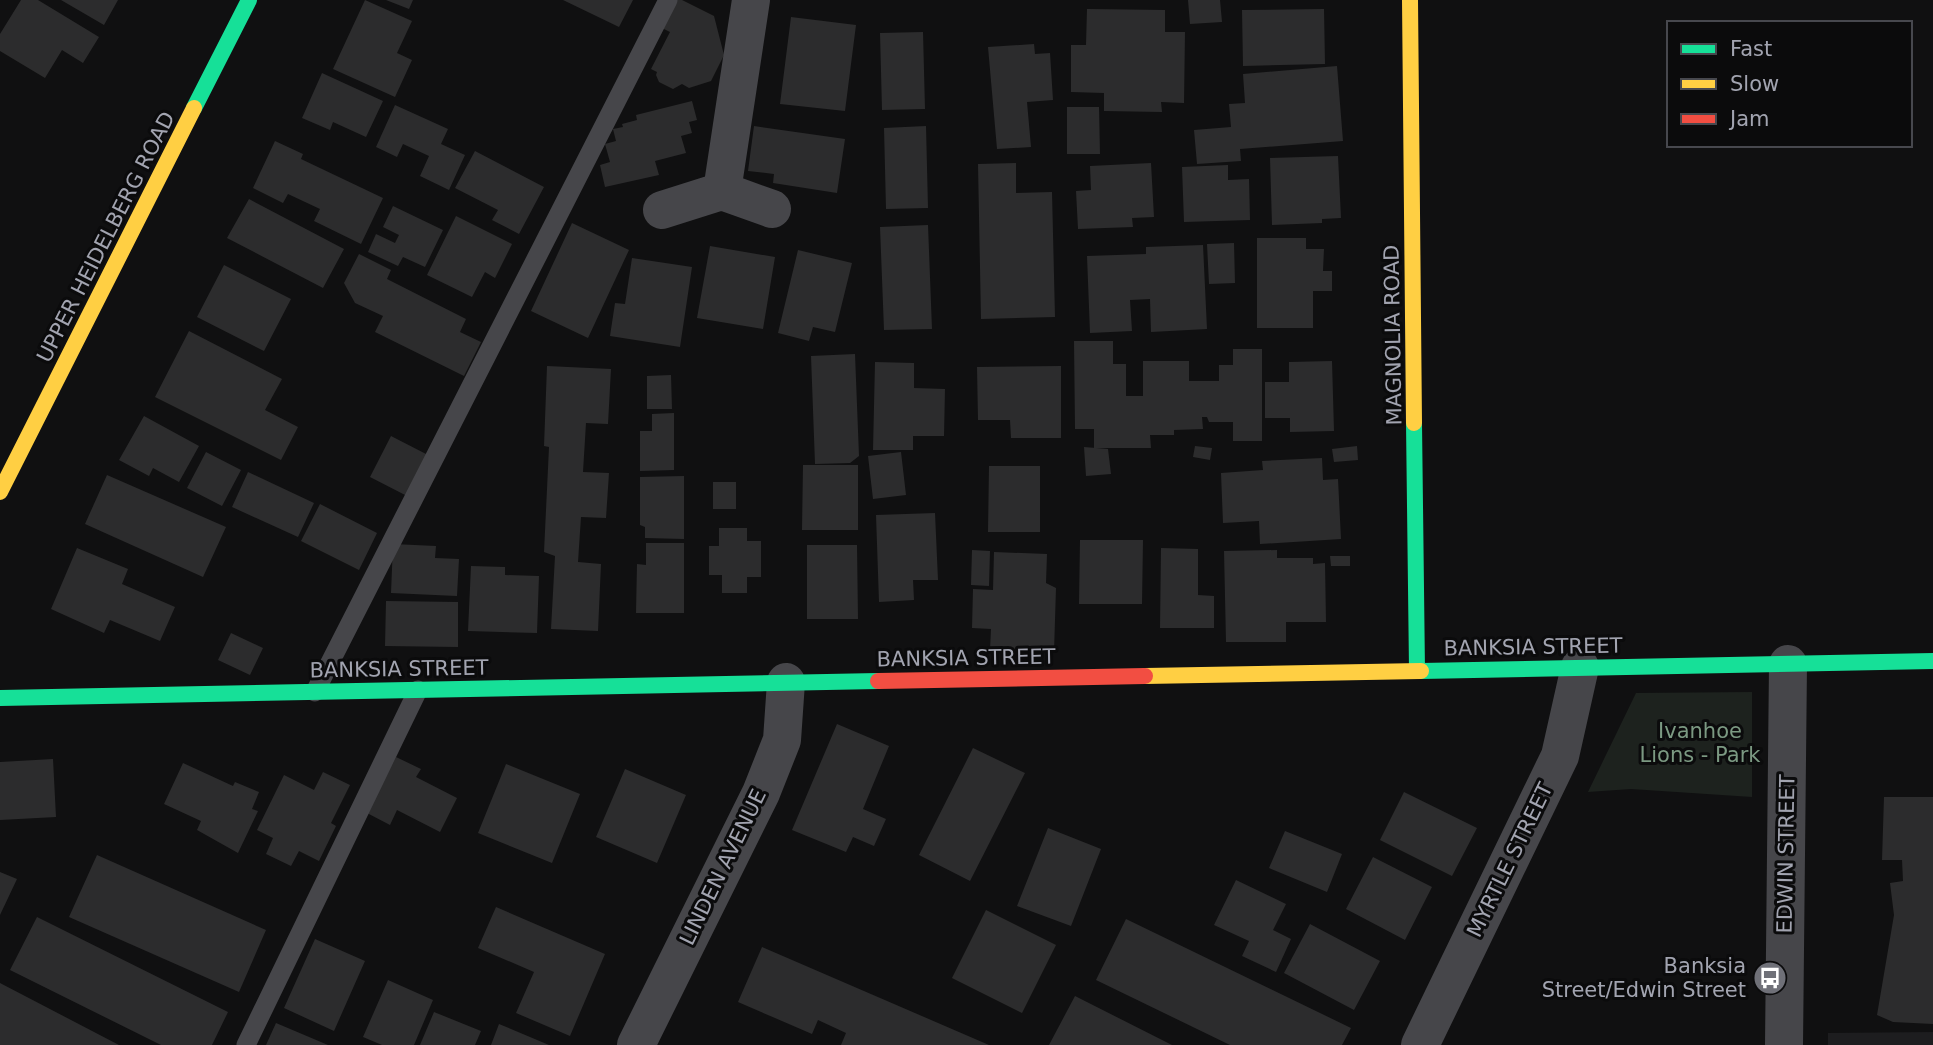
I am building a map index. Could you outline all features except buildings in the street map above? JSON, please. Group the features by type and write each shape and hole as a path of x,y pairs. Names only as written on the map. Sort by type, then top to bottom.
{"street":[{"name":"UPPER HEIDELBERG ROAD","path":"0,492 249,0"},
{"path":"722,191 751,0"},
{"name":"MAGNOLIA ROAD","path":"1410,0 1417,670"},
{"path":"662,210 722,191 772,209"},
{"name":"BANKSIA STREET","path":"0,698 1933,661"},
{"name":"EDWIN STREET","path":"1784,1045 1788,664"},
{"name":"MYRTLE STREET","path":"1420,1045 1560,755 1580,667"},
{"name":"LINDEN AVENUE","path":"636,1045 761,793 782,740 786,682"}],"lane":[{"path":"314,692 668,0"},
{"path":"246,1045 418,690"}],"shaded area":[{"path":"1933,1032 1933,1045 1828,1045 1828,1033"}],"green space":[{"name":"Ivanhoe Lions - Park","path":"1752,692 1752,797 1631,789 1588,792 1636,693"}],"traffic: fast":[{"path":"194,108 249,0"},
{"path":"1414,423 1417,670"},
{"path":"1421,671 1933,661"},
{"path":"0,698 878,681"}],"traffic: slow":[{"path":"1410,0 1414,423"},
{"path":"0,492 194,108"},
{"path":"1145,676 1421,671"}],"traffic: jam":[{"path":"878,681 1145,676"}],"place":[{"name":"Banksia Street/Edwin Street","path":"1770,978"}]}
